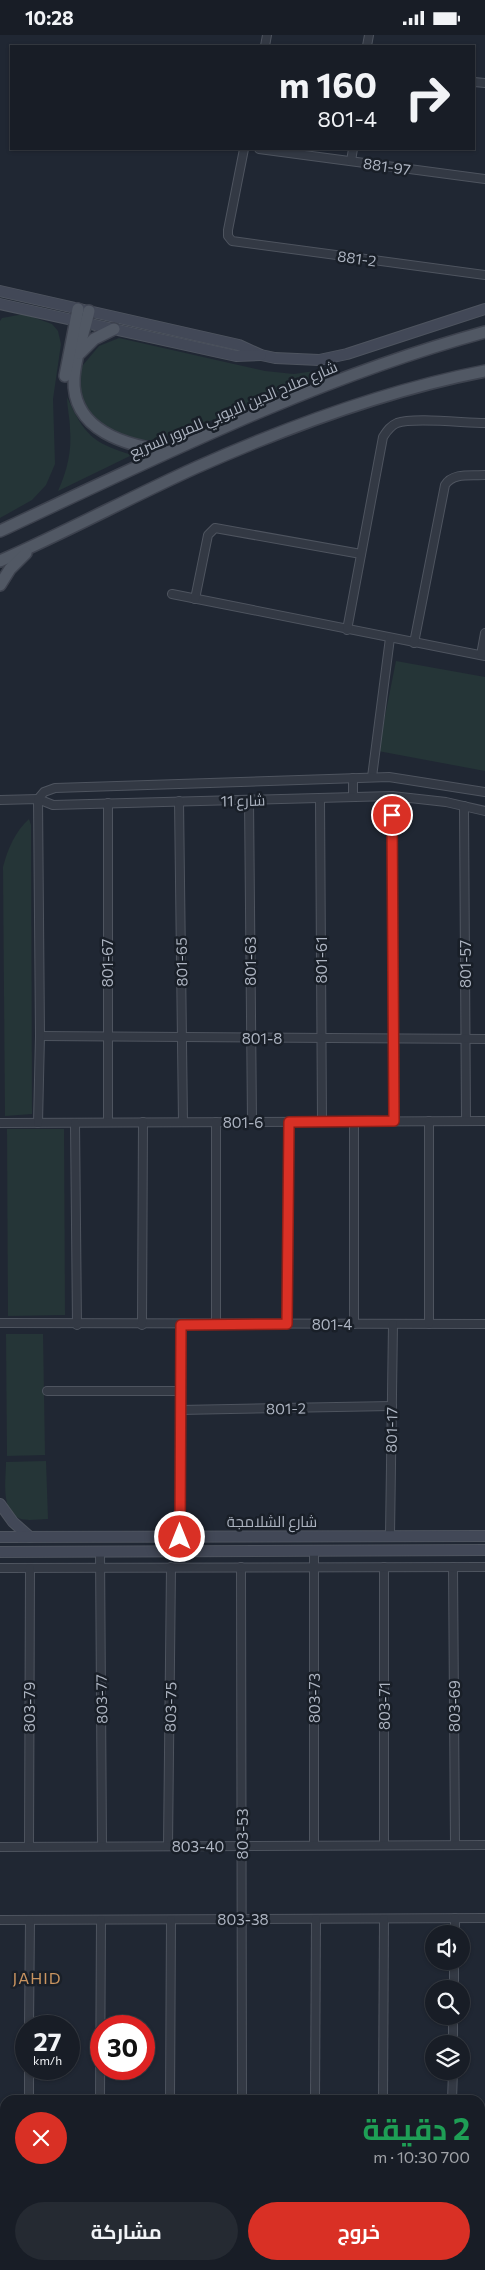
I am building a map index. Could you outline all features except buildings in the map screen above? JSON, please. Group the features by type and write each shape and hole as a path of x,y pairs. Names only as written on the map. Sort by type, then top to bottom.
{"main road":[{"path":"82,315 79,354 75,372 75,391 80,405 89,420 102,433 141,447 168,451"},
{"path":"65,376 82,315"},
{"path":"79,354 94,339 114,329"},
{"name":"شارع صلاح الدين الايوبي للمرور السريع","path":"0,531 168,451 352,376 485,332"},
{"path":"0,561 196,468 317,419 408,389 485,371"},
{"path":"0,585 22,556 36,545"}],"street":[{"name":"881-2","path":"244,150 228,230 230,238 238,243 485,275"},
{"name":"881-97","path":"267,150 485,179"},
{"path":"352,161 353,150"},
{"path":"0,284 4,292 82,315 114,329 241,357 260,355"},
{"path":"0,304 82,315 239,345 260,355 289,360 333,357 485,309"},
{"path":"0,313 20,308"},
{"path":"347,630 383,437 387,431 398,422 405,421 485,423"},
{"path":"414,643 446,485 449,479 456,477 485,475"},
{"path":"194,599 208,535 215,528 362,555"},
{"path":"172,594 390,639 483,655 485,633"},
{"path":"372,777 390,639"},
{"path":"38,1123 40,1036 38,799 44,792 55,788 372,777 408,779 485,792"},
{"path":"353,778 353,797"},
{"path":"392,796 394,1121"},
{"name":"شارع 11","path":"0,800 38,799 53,805 392,796 464,806 485,811"},
{"name":"801-61","path":"320,799 322,1122"},
{"name":"801-63","path":"249,800 252,1122"},
{"name":"801-65","path":"179,801 184,1122"},
{"name":"801-67","path":"108,803 108,1123"},
{"name":"801-57","path":"464,806 466,1121"},
{"name":"801-8","path":"40,1036 485,1039"},
{"path":"428,1324 429,1121"},
{"name":"801-6","path":"0,1123 485,1121"},
{"path":"142,1325 143,1122"},
{"path":"216,1122 216,1325"},
{"path":"287,1324 289,1122"},
{"path":"354,1122 354,1324"},
{"path":"75,1123 77,1325"},
{"name":"801-4","path":"0,1323 77,1325 485,1324"},
{"name":"801-17","path":"390,1535 393,1324"},
{"path":"180,1537 181,1325"},
{"path":"46,1391 180,1391"},
{"name":"801-2","path":"180,1410 392,1406"},
{"path":"0,1504 13,1522 30,1537"},
{"name":"شارع الشلامجة","path":"0,1537 485,1536"},
{"name":"شارع الشلامجة","path":"0,1551 485,1550"},
{"name":"803-73","path":"314,1551 314,1845"},
{"name":"803-77","path":"100,1552 102,1846"},
{"name":"803-75","path":"168,1846 171,1567"},
{"name":"803-53","path":"241,1567 242,2095"},
{"name":"803-71","path":"384,1567 384,1845"},
{"name":"803-69","path":"453,1567 455,1845"},
{"path":"0,1568 485,1567"},
{"name":"803-79","path":"29,1847 30,1568"},
{"name":"803-40","path":"0,1847 485,1845"},
{"path":"455,1918 455,1925"},
{"name":"803-38","path":"0,1920 485,1918"},
{"path":"314,2095 316,1919"},
{"path":"383,2095 384,1919"},
{"path":"29,2015 30,1920"},
{"path":"100,2095 102,1920"},
{"path":"170,2095 171,1920"},
{"path":"29,2080 29,2095"},
{"path":"452,2080 452,2095"}],"shaded area":[{"path":"24,314 52,324 58,331 61,344 53,399 55,464 46,485 32,500 0,518 0,321 2,318"},
{"path":"119,338 265,371 294,374 335,368 191,429 153,440 138,440 106,430 82,405 79,376 83,365 99,346"},
{"path":"67,397 84,428 91,435 107,446 132,455 58,491 64,476 70,445"},
{"path":"396,661 485,677 485,771 378,751"},
{"path":"29,819 31,825 32,1114 5,1116 3,867 13,841"},
{"path":"7,1129 64,1129 65,1315 8,1316"},
{"path":"6,1334 43,1334 45,1455 7,1456"},
{"path":"46,1461 48,1519 31,1520 14,1516 7,1503 5,1486 6,1462"}],"district":[{"name":"JAHID","path":"37,1977"}],"route":[{"path":"180,1537 181,1325 287,1324 289,1122 394,1121 392,815"}]}
